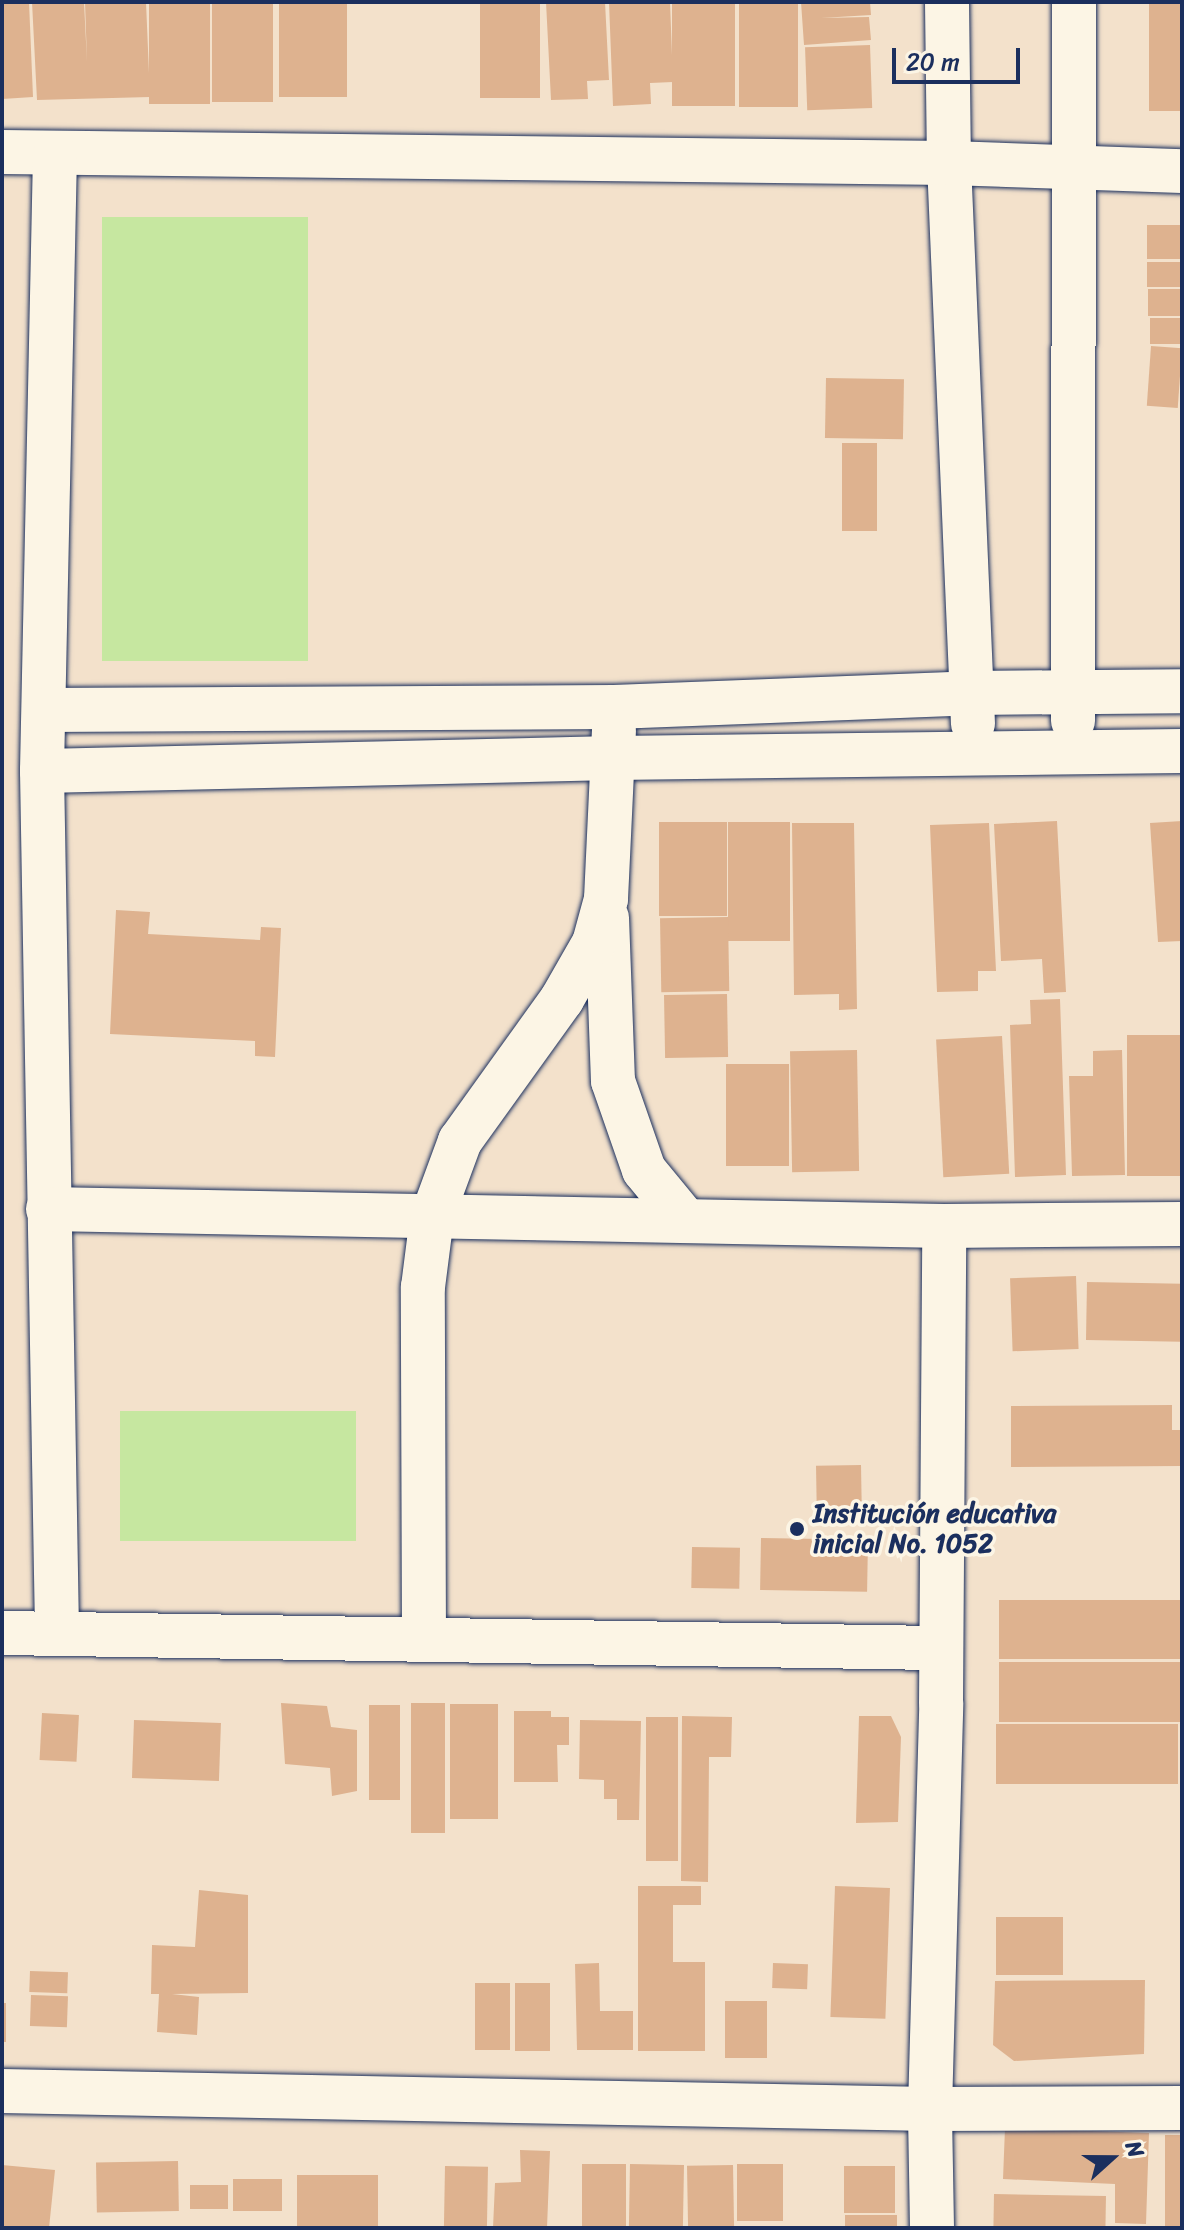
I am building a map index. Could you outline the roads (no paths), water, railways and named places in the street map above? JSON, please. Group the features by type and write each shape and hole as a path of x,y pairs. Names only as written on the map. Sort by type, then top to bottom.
{"street":[{"path":"947,2 949,163 975,753"},
{"path":"1073,751 1074,2"},
{"path":"2,152 949,163 1182,171"},
{"path":"55,154 42,771 57,1633"},
{"path":"44,710 614,707 971,693 1182,691"},
{"path":"614,707 606,899 613,1081 644,1170 686,1221"},
{"path":"42,771 613,758 1182,751"},
{"path":"424,1639 423,1287 432,1217 460,1141 562,999 594,943 606,899"},
{"path":"48,1209 944,1226 1182,1224"},
{"path":"932,2228 930,2109 941,1648 944,1226"},
{"path":"2,1633 941,1648"},
{"path":"2,2091 930,2109 1182,2108"}],"place":[{"name":"Institución educativa inicial No. 1052","path":"797,1529"}]}
